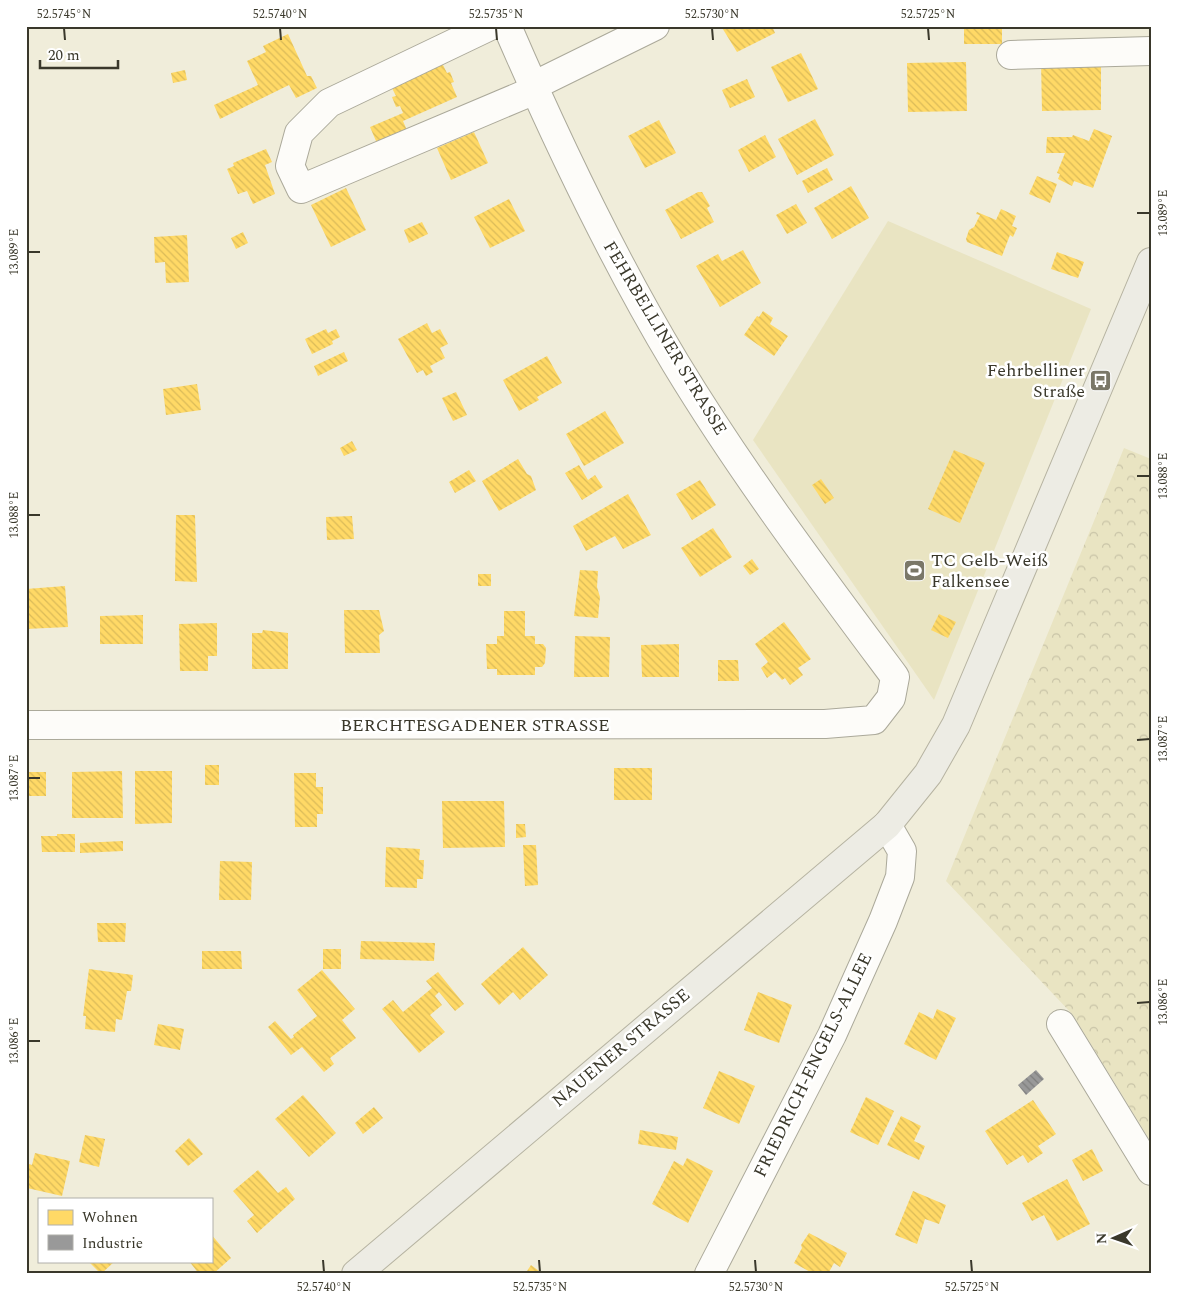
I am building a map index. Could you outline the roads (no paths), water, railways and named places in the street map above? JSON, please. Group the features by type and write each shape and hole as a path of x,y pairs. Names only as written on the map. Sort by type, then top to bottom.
{"main road":[{"name":"NAUENER STRASSE","path":"356,1274 888,825 928,774 956,725 1151,263"}],"street":[{"path":"490,26 329,102 299,132 290,166 301,189 655,26"},
{"name":"FEHRBELLINER STRASSE","path":"507,26 596,223 676,364 770,507 895,677"},
{"path":"532,84 554,59 621,26"},
{"path":"1011,55 1151,51"},
{"name":"BERCHTESGADENER STRASSE","path":"26,725 825,724 874,720 891,698 895,677"},
{"name":"FRIEDRICH-ENGELS-ALLEE","path":"709,1274 832,1036 883,921 900,877 902,851 888,825"},
{"path":"1061,1024 1151,1171"}],"place":[{"name":"Fehrbelliner Straße","path":"1101,380"},
{"name":"TC Gelb-Weiß Falkensee","path":"915,570"}]}
